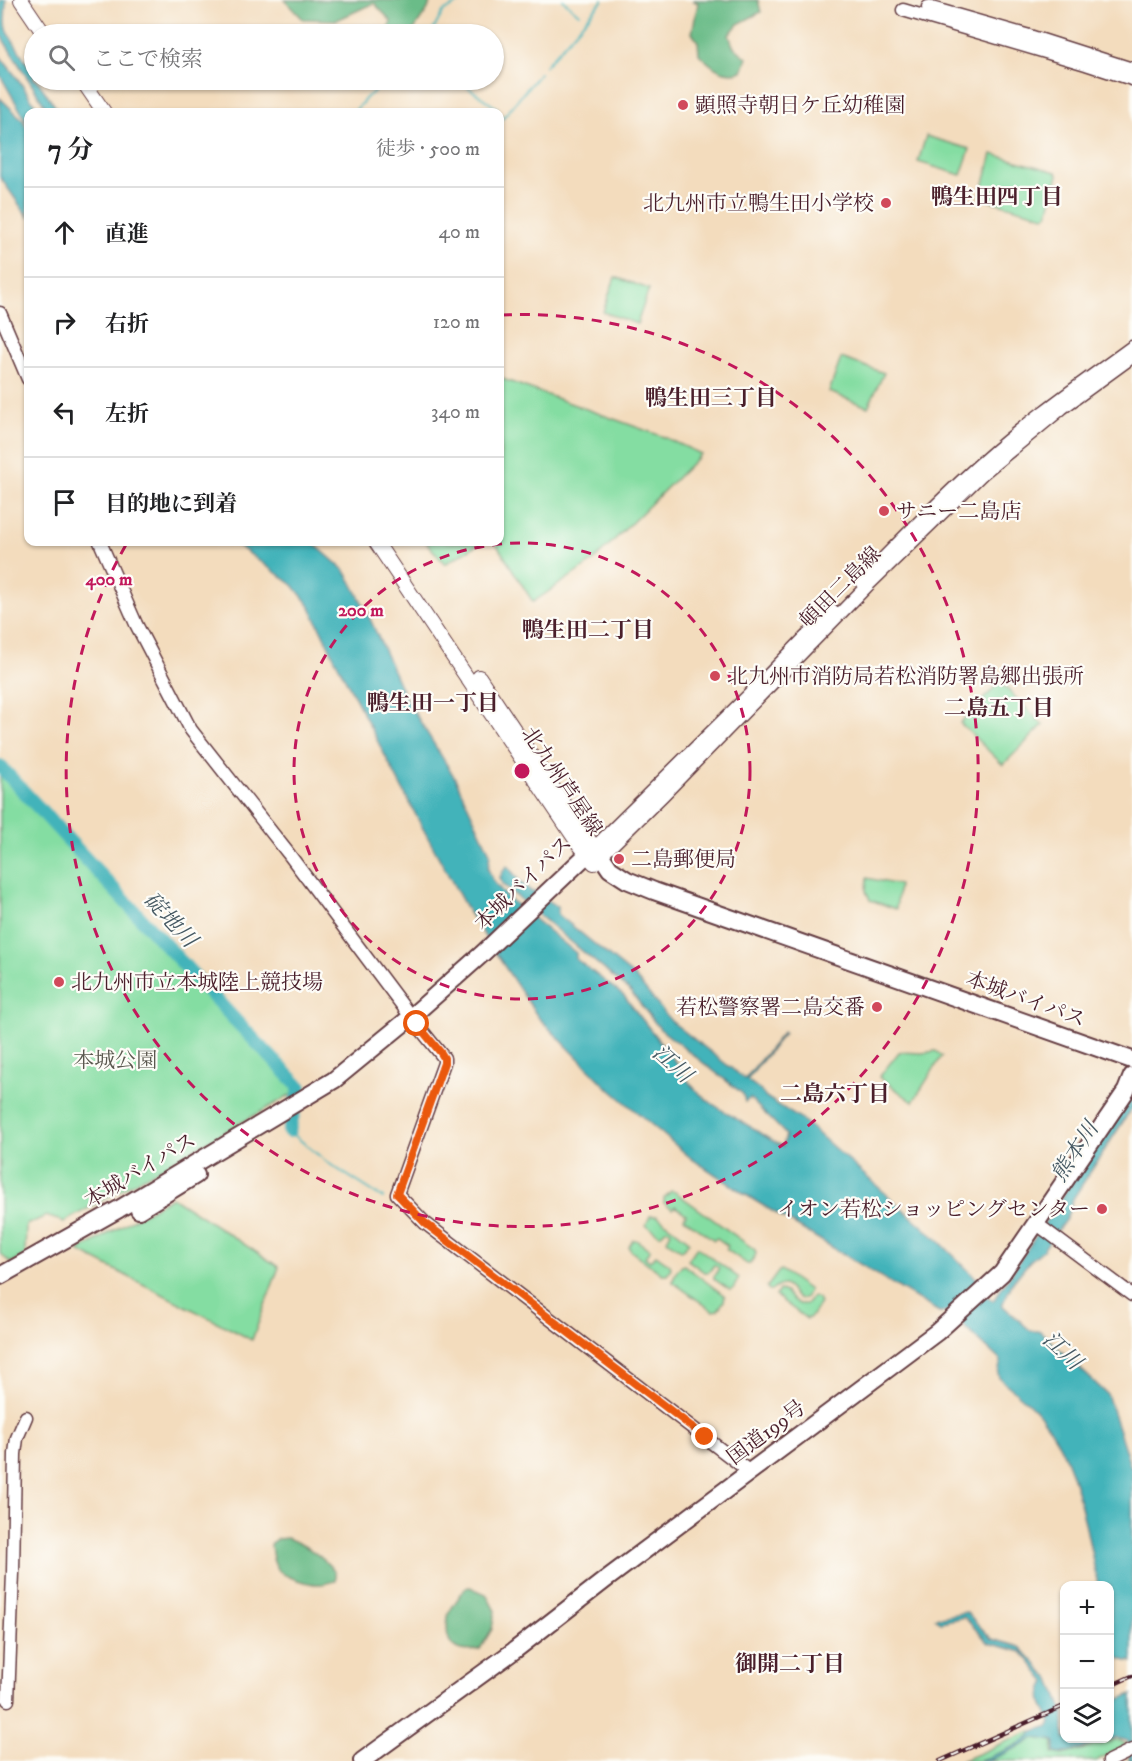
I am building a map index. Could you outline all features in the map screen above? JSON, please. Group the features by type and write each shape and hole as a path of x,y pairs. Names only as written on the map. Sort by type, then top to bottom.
{"highway":[{"name":"本城バイパス","path":"0,1276 288,1113 339,1088 485,958 594,855"},
{"name":"本城バイパス","path":"594,855 627,880 654,891 1132,1060"},
{"name":"本城バイパス","path":"594,855 622,885 650,899 1132,1068"},
{"name":"本城バイパス","path":"0,1289 168,1193 288,1113 312,1092 334,1080 414,1020"},
{"name":"国道199号","path":"362,1761 515,1650 941,1328 1002,1273 1126,1091 1132,1076"}],"main road":[{"path":"21,0 37,24"},
{"path":"30,0 46,24"},
{"path":"79,90 90,108"},
{"path":"89,90 101,108"},
{"name":"北九州芦屋線","path":"379,546 578,843 594,855"},
{"name":"北九州芦屋線","path":"390,546 585,836 594,855"}],"street":[{"path":"928,7 1132,69"},
{"path":"903,10 1086,63 1132,79"},
{"path":"0,313 24,369"},
{"name":"頓田二島線","path":"594,855 955,487 987,457 1056,402 1132,346"},
{"name":"頓田二島線","path":"594,855 720,737 866,587 983,473 1062,408 1132,357"},
{"path":"102,546 136,624 191,730 444,1058 397,1194 425,1223 750,1472"},
{"path":"1036,1224 1132,1295"},
{"path":"8,1700 15,1454 17,1438 26,1417"},
{"path":"1113,1759 1132,1750"}],"green space":[{"path":"285,0 431,0 418,24 390,24 391,21 374,3 337,20 303,19"},
{"path":"692,0 758,0 761,12 738,24 729,35 733,46 747,58 742,71 729,73 718,70 699,54 698,42 692,33 698,3"},
{"path":"926,136 970,149 961,175 918,162"},
{"path":"992,154 1056,172 1058,175 1048,214 1044,216 980,198"},
{"path":"615,277 649,289 637,324 603,312"},
{"path":"841,358 884,373 868,407 829,392"},
{"path":"504,379 664,437 701,454 592,562 533,602 498,546 504,546"},
{"path":"429,546 475,546 445,564"},
{"path":"1000,682 1043,725 1003,765 960,723"},
{"name":"本城公園","path":"0,768 296,1086 296,1092 64,1222 46,1216 26,1225 25,1255 11,1263 0,1254"},
{"path":"867,878 899,885 896,909 870,900 866,891"},
{"path":"936,1051 942,1056 913,1102 879,1077 899,1052"},
{"path":"671,1191 755,1250 756,1254 750,1264 726,1249 728,1246 717,1238 714,1240 684,1218 686,1214 675,1206 673,1209 664,1203 664,1198"},
{"path":"172,1197 279,1267 252,1340 78,1251"},
{"path":"650,1216 657,1216 689,1241 684,1249 681,1250 667,1240 671,1232 667,1229 660,1235 646,1225"},
{"path":"633,1240 650,1250 645,1257 650,1261 656,1255 670,1265 671,1268 667,1274 662,1274 631,1251 629,1247"},
{"path":"697,1247 739,1278 733,1289 730,1290 714,1279 719,1268 714,1265 709,1272 704,1272 688,1260"},
{"path":"684,1265 725,1296 718,1310 713,1311 673,1282 676,1272"},
{"path":"781,1270 809,1290 805,1298 798,1299 784,1285 771,1291 768,1289 767,1287"},
{"path":"779,1290 785,1292 797,1304 806,1304 813,1296 818,1298 820,1303 811,1317 807,1319 776,1296"},
{"path":"287,1538 319,1556 335,1572 335,1581 323,1584 310,1583 297,1580 280,1571 274,1563 271,1545 277,1539"},
{"path":"470,1587 486,1594 495,1611 492,1629 480,1649 467,1651 452,1645 447,1628 451,1610 465,1588"},
{"path":"1031,1731 1054,1742 1053,1753 1062,1755 1119,1740 1127,1745 1096,1761 961,1761"}],"water":[{"path":"0,0 6,0 5,23 24,59 24,73 4,41 0,30"},
{"path":"0,56 37,108 24,108 24,117 0,75"},
{"path":"35,90 44,90 56,108 46,108"},
{"path":"0,98 24,123 24,211 0,177"},
{"name":"江川","path":"239,546 317,546 345,571 367,612 405,697 455,778 490,853 488,869 494,882 506,896 576,953 576,959 624,996 694,1088 723,1111 783,1146 786,1135 750,1098 745,1102 743,1094 660,1029 630,991 502,884 500,877 505,868 508,866 519,881 558,908 560,916 635,977 671,1021 745,1079 783,1032 747,1080 766,1097 805,1122 939,1241 977,1279 978,1289 993,1301 1132,1090 1132,1108 1074,1197 1066,1219 1043,1250 1030,1261 1013,1282 1002,1305 1031,1331 1040,1331 1107,1394 1132,1471 1132,1662 1114,1653 1114,1581 1097,1581 1085,1521 1065,1456 1038,1413 999,1378 1001,1361 948,1312 939,1312 754,1200 692,1159 605,1085 538,1017 468,911 420,823 309,605 293,585"},
{"path":"966,1612 992,1639 1020,1647 1051,1680 1060,1702 1060,1743 1100,1743 1061,1754 1055,1753 1055,1741 1035,1738 988,1761 979,1761 1017,1745 1034,1731 1049,1726 1051,1722 1041,1698 1046,1682 1022,1652 989,1643 964,1617 941,1622 935,1618"},
{"path":"1132,1694 1132,1761 1129,1761 1128,1741 1114,1739 1114,1701"}],"waterway":[{"path":"436,24 443,12 464,0"},
{"path":"563,0 579,14"},
{"path":"545,66 603,0"},
{"path":"504,116 540,73"},
{"path":"357,108 376,90"},
{"path":"472,90 497,108"},
{"name":"碇地川","path":"0,766 300,1087 289,1131"},
{"name":"碇地川","path":"289,1131 328,1163 383,1198"}],"railway":[{"path":"1114,1684 1132,1676"},
{"path":"940,1761 1060,1708"}],"place":[{"name":"顕照寺朝日ケ丘幼稚園","path":"683,105"},
{"name":"北九州市立鴨生田小学校","path":"886,203"},
{"name":"サニー二島店","path":"884,511"},
{"name":"北九州市消防局若松消防署島郷出張所","path":"715,676"},
{"name":"二島郵便局","path":"619,859"},
{"name":"北九州市立本城陸上競技場","path":"59,982"},
{"name":"若松警察署二島交番","path":"877,1007"},
{"name":"イオン若松ショッピングセンター","path":"1102,1209"}],"district":[{"name":"鴨生田四丁目","path":"997,196"},
{"name":"鴨生田三丁目","path":"711,397"},
{"name":"鴨生田二丁目","path":"588,629"},
{"name":"鴨生田一丁目","path":"433,702"},
{"name":"二島五丁目","path":"999,707"},
{"name":"二島六丁目","path":"835,1093"},
{"name":"御開二丁目","path":"790,1663"}],"route":[{"path":"417,1024 441,1053 444,1063 397,1194 425,1223 705,1437"}],"water label":[{"name":"熊本川","path":"1074,1151"}]}
